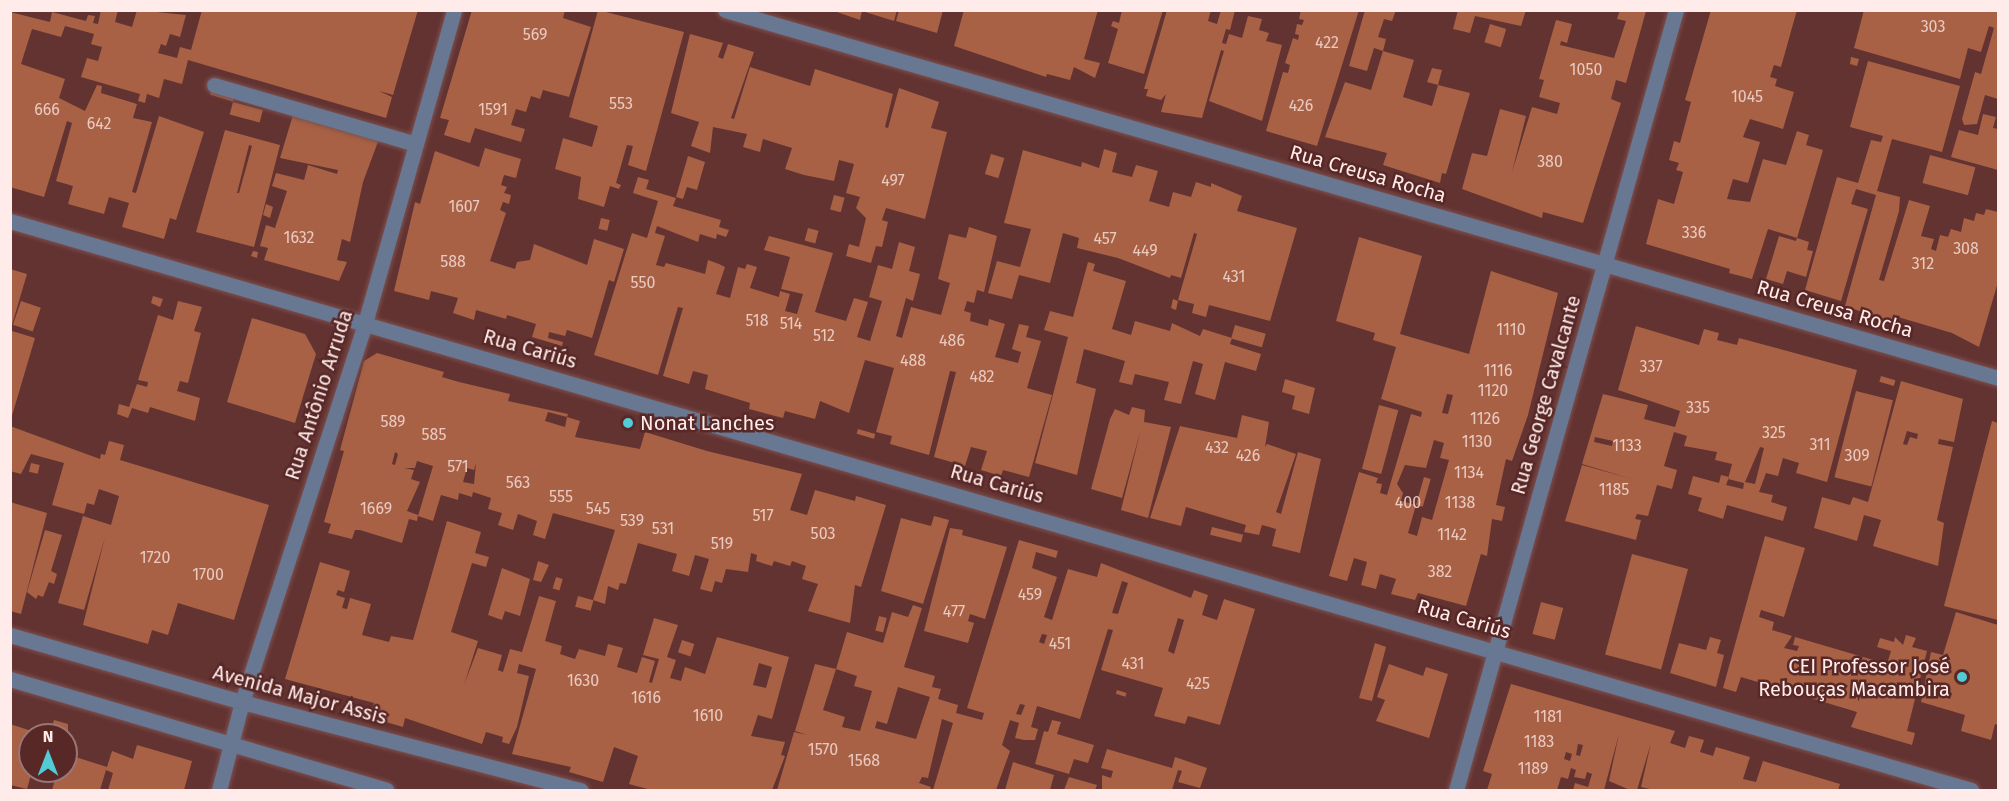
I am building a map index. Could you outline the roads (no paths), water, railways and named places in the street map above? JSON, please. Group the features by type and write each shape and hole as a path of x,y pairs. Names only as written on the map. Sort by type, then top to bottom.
{"street":[{"name":"Rua Antônio Arruda","path":"219,790 242,702 365,323 454,10"},
{"name":"Rua Creusa Rocha","path":"725,10 1998,378"},
{"name":"Rua George Cavalcante","path":"1456,790 1677,10"},
{"path":"214,85 416,144"},
{"name":"Rua Cariús","path":"10,221 1497,650 1971,790"},
{"name":"Avenida Major Assis","path":"10,635 242,702 581,790"},
{"path":"10,680 386,790"}],"place":[{"name":"Nonat Lanches","path":"628,423"},
{"name":"CEI Professor José Rebouças Macambira","path":"1962,677"}]}
